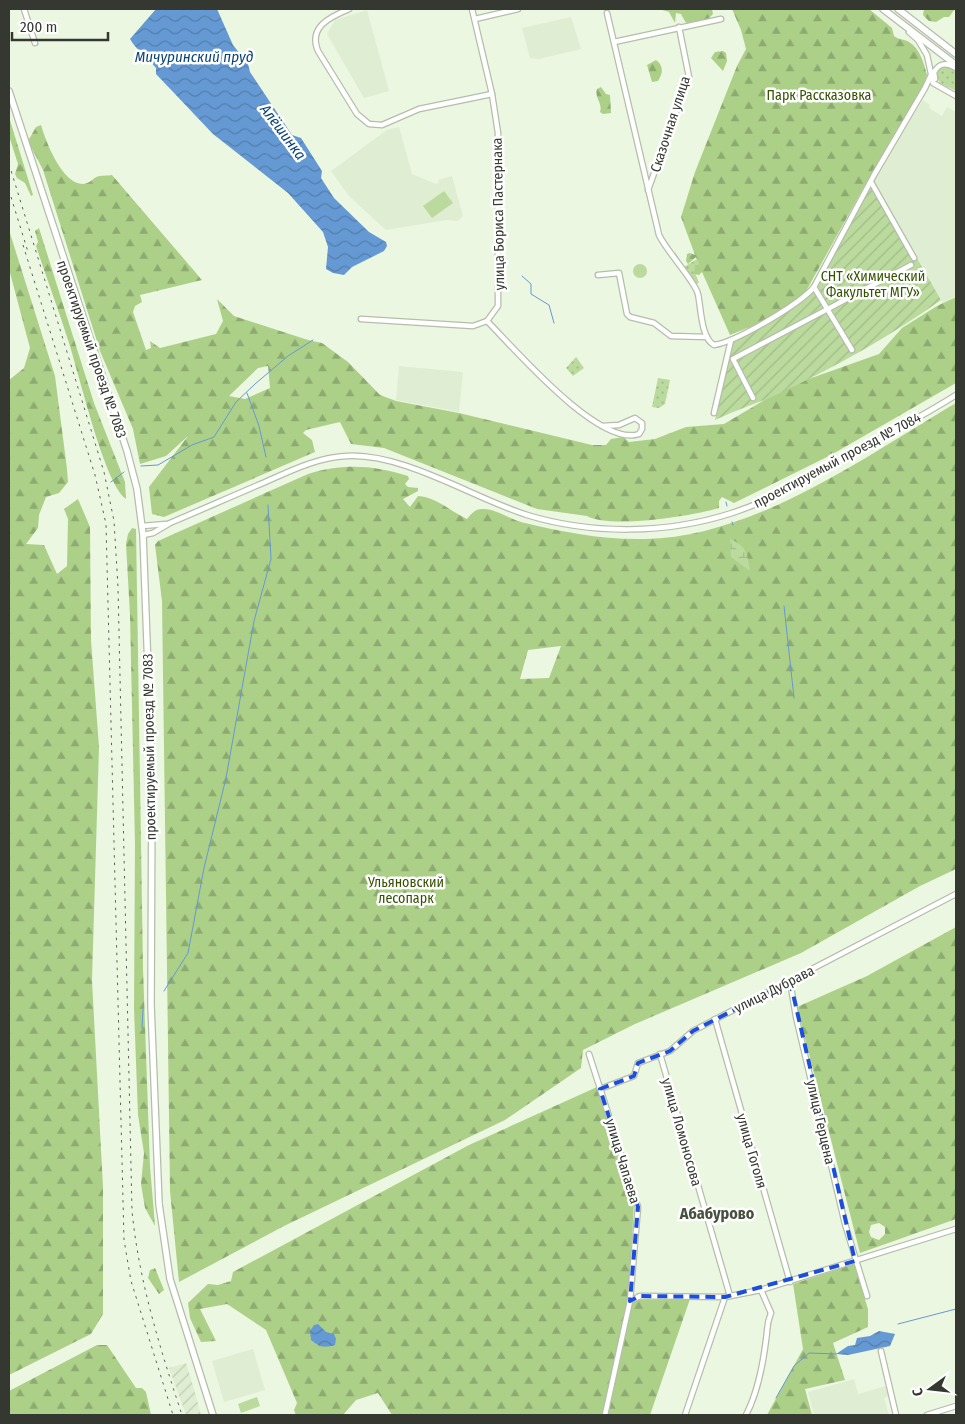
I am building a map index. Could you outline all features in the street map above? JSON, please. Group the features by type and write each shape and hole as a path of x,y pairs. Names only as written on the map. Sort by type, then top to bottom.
{"main road":[{"path":"883,9 956,66"},
{"path":"898,9 956,54"},
{"name":"проектируемый проезд № 7083","path":"9,91 133,471 142,526 152,776 151,966 157,1180 170,1279 213,1415"}],"street":[{"path":"24,9 36,43"},
{"path":"349,9 328,18 322,24 316,35 318,52 363,121 382,125 419,109 492,94"},
{"name":"улица Бориса Пастернака","path":"472,9 492,94 498,144 500,299 495,313 487,321"},
{"path":"474,19 518,9"},
{"name":"Сказочная улица","path":"607,13 660,238 698,294 707,337"},
{"path":"614,42 721,19"},
{"path":"898,20 922,46 936,85 956,95"},
{"name":"Сказочная улица","path":"648,191 689,77 679,27"},
{"path":"956,66 942,64 936,68 934,75 937,84 956,95"},
{"path":"598,275 620,273 627,314 630,317 654,323 671,336 707,337 714,345 731,340 808,295 931,75"},
{"path":"925,88 936,85"},
{"path":"871,182 914,258"},
{"path":"753,398 733,359 911,265"},
{"path":"814,287 852,350"},
{"path":"360,319 470,326 487,321 560,395 602,426 610,431 629,436 639,434 642,430 642,423 635,418 619,424 602,426"},
{"path":"714,414 731,340"},
{"name":"проектируемый проезд № 7084","path":"143,536 310,464 348,456 377,458 398,464 506,508 553,521 616,529 659,528 693,523 732,513 773,496 956,394"},
{"name":"проектируемый проезд № 7084","path":"142,526 170,523"},
{"name":"улица Дубрава","path":"600,1089 634,1076 638,1063 670,1050 693,1031 956,894"},
{"name":"улица Герцена","path":"790,981 798,1026 855,1262 867,1296"},
{"name":"улица Гоголя","path":"715,1019 790,1282"},
{"name":"улица Чапаева","path":"589,1054 638,1207 630,1301 606,1415"},
{"name":"улица Ломоносова","path":"660,1054 728,1297"},
{"path":"630,1301 640,1296 728,1297 762,1290 956,1229"},
{"path":"746,1415 752,1404 767,1338 765,1326 771,1314 762,1290"},
{"path":"685,1415 728,1297"},
{"path":"881,1351 896,1415"},
{"path":"927,1415 956,1406"}],"highlighted area":[{"path":"790,981 855,1261 725,1297 640,1296 630,1301 638,1207 600,1089 634,1076 638,1063 670,1051 693,1031"}],"shaded area":[{"path":"367,10 389,91 364,98 327,34 335,20"},
{"path":"571,17 581,49 539,59 530,58 522,28"},
{"path":"923,100 930,105 929,108 942,116 947,107 956,112 956,296 943,303 872,180"},
{"path":"399,127 412,174 436,184 439,183 438,180 452,176 463,216 458,221 446,220 386,230 349,196 331,171 387,130"},
{"path":"399,366 463,372 459,412 396,400"},
{"path":"253,1349 265,1390 224,1402 212,1361"},
{"path":"186,1363 201,1415 186,1415 169,1368"},
{"path":"854,1379 858,1394 886,1386 889,1396 884,1398 889,1415 814,1415 808,1392"}],"green space":[{"path":"659,9 712,9 713,14 708,19 686,23 681,14 676,13 675,23 669,12"},
{"name":"Парк Рассказовка","path":"732,9 869,9 892,28 894,36 909,42 916,48 927,75 922,88 866,183 804,295 757,324 730,335 702,272 699,275 694,274 695,265 699,265 696,257 688,264 686,261 687,254 695,255 681,217 695,172 737,66 746,49 741,30"},
{"path":"924,9 955,9 949,17 944,17 936,22 929,21 923,15"},
{"path":"723,51 726,53 727,61 723,71 711,58 715,52"},
{"path":"656,60 662,72 658,81 652,82 647,65"},
{"path":"949,66 956,71 956,91 940,83 936,76 939,67"},
{"path":"601,87 606,94 610,95 611,113 603,114 600,112 601,109 596,92"},
{"path":"9,117 33,195 31,196 25,183 17,178 15,174 18,164 9,136"},
{"path":"41,125 56,161 68,177 75,182 85,184 96,177 112,175 202,280 140,295 142,302 135,306 133,312 146,350 151,348 150,341 160,348 216,334 223,321 217,299 234,316 322,343 348,362 380,395 396,401 459,413 592,445 606,445 611,439 623,437 629,442 655,439 686,427 724,424 786,387 879,354 902,328 937,306 956,297 956,383 831,455 734,503 722,497 719,501 719,508 691,514 652,520 614,521 537,509 384,448 351,444 340,422 306,430 303,433 312,440 315,452 164,517 152,514 149,487 188,436 166,456 140,464 133,429 100,351 43,170 28,141 36,127","holes":["268,366 270,388 245,399 229,396 258,368"]},
{"name":"СНТ «Химический Факультет МГУ»","path":"872,180 941,300 902,326 841,362 778,394 715,420 733,341 810,294 866,184"},
{"path":"444,191 453,203 432,218 423,206"},
{"path":"39,228 94,403 125,482 126,499 109,472 92,425 68,340 36,246 38,242 35,231"},
{"path":"9,230 55,376 68,482 59,493 46,497 39,515 38,528 26,544 44,545 57,574 67,566 68,519 64,509 78,499 90,527 91,640 99,747 92,980 103,1187 103,1314 91,1334 9,1375 9,380 24,368 30,348 9,269"},
{"path":"675,252 684,267 697,259 701,270 695,273 699,283 696,284 673,255"},
{"path":"637,264 643,264 647,271 643,278 637,278 633,274 633,268"},
{"path":"576,357 584,368 573,376 566,368"},
{"path":"658,378 670,380 665,404 659,408 652,407"},
{"name":"Ульяновский лесопарк","path":"956,403 956,869 920,886 801,953 635,1024 583,1050 581,1068 505,1120 284,1226 179,1282 170,1191 162,601 155,545 158,541 308,474 321,470 346,467 370,468 408,476 409,479 405,484 408,487 418,488 418,491 403,499 410,507 418,496 425,497 467,519 475,511 487,509 521,522 598,537 645,539 686,535 726,525 767,510 807,491","holes":["561,646 549,678 520,679 528,650"]},
{"path":"132,528 136,529 143,968 150,1166 155,1226 145,1208 141,1184 144,1153 138,1115 134,1009 135,844 130,615 126,544 128,534"},
{"path":"730,539 743,547 750,571 731,557"},
{"path":"956,927 956,1219 860,1253 797,1007 867,976","holes":["879,1223 885,1227 885,1234 879,1240 871,1237 869,1232 871,1225"]},
{"path":"597,1087 634,1203 629,1292 637,1300 690,1299 650,1415 392,1415 378,1393 356,1400 343,1415 296,1415 294,1410 297,1403 266,1330 227,1304 200,1309 216,1341 201,1342 190,1318 188,1303 208,1284 218,1285 231,1281 233,1272 469,1145"},
{"path":"854,1264 868,1309 868,1327 833,1343 845,1380 805,1389 812,1415 767,1415 803,1349 793,1284"},
{"path":"155,1268 164,1290 159,1294 148,1278 150,1270"},
{"path":"97,1345 107,1345 136,1388 142,1388 146,1392 151,1415 9,1415 9,1391"},
{"path":"257,1397 260,1406 241,1413 238,1404"}],"water":[{"name":"Мичуринский пруд","path":"156,9 217,9 233,45 248,64 250,72 292,135 301,138 322,171 321,178 334,198 369,232 386,242 387,246 384,251 352,267 344,275 333,273 326,269 328,247 323,232 288,193 213,134 156,74 156,68 130,39"},
{"path":"318,1324 326,1332 334,1334 336,1339 335,1345 322,1346 311,1340 310,1331 314,1325"},
{"path":"879,1331 895,1334 890,1346 848,1355 836,1354 848,1346 855,1345 857,1338 870,1336"}],"waterway":[{"name":"Алёшинка","path":"522,276 531,284 531,294 549,305 554,323"},
{"path":"141,466 158,465 192,445 214,437 236,402 288,356 313,340"},
{"path":"247,393 259,426 266,457"},
{"path":"111,482 124,472"},
{"path":"726,502 727,506"},
{"path":"164,991 188,953 204,868 226,778 254,621 271,559 268,505"},
{"path":"784,606 794,698"},
{"path":"142,1028 143,1009"},
{"path":"898,1324 956,1309"},
{"path":"776,1398 794,1366 809,1353 836,1354"}],"railway":[{"path":"9,164 104,472 114,521 118,587 132,1211 145,1289 158,1340 182,1415"},
{"path":"11,197 28,252"},
{"path":"23,245 95,475 106,524 124,1240 131,1281 173,1415"}],"district":[{"name":"Абабурово","path":"717,1213"}]}
